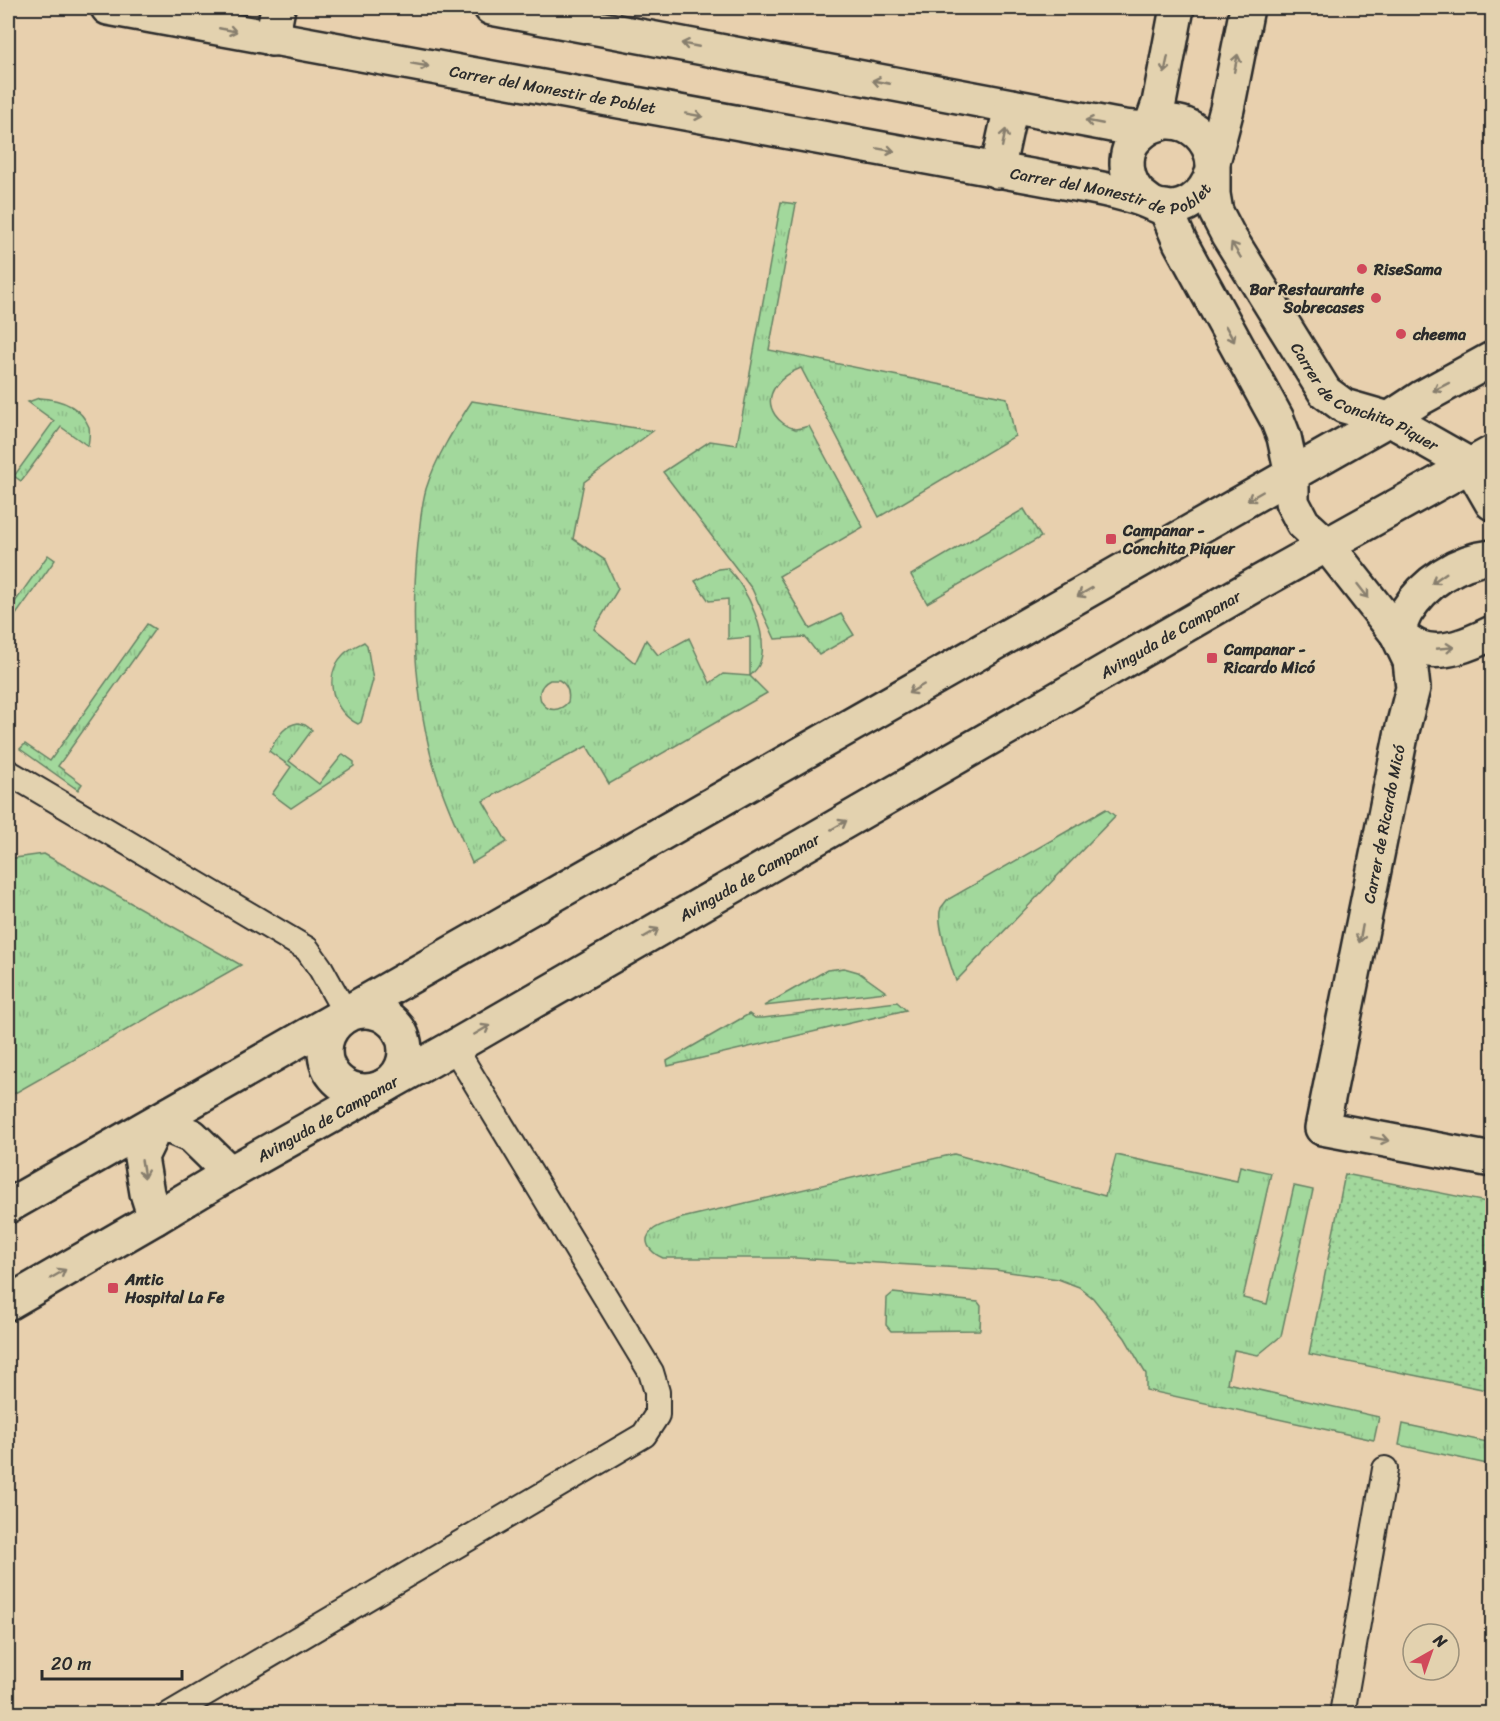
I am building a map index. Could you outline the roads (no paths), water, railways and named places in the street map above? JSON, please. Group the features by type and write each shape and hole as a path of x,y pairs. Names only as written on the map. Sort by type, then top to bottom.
{"street":[{"name":"Carrer del Monestir de Poblet","path":"108,8 275,23 997,171 1111,191 1156,204 1177,207 1188,204 1205,189 1213,168 1208,145 1190,127 1178,123 1167,122 1149,127 1112,125 491,8"},
{"path":"1177,8 1159,103 1149,127 1138,136 1127,157 1130,180 1135,190 1156,204 1180,242 1277,419 1284,437 1292,474 1292,502 1303,523 1327,545"},
{"name":"Carrer de Conchita Piquer","path":"1247,8 1213,168 1216,212 1227,236 1325,392 1344,406 1389,419 1481,459"},
{"name":"Carrer del Monestir de Poblet","path":"997,171 1011,106"},
{"path":"8,1206 1492,359"},
{"path":"1481,459 1492,503"},
{"name":"Avinguda de Campanar","path":"8,1303 230,1173 1481,459"},
{"name":"Carrer de Ricardo Micó","path":"1327,545 1397,634 1410,661 1413,688 1402,731 1322,1128 1492,1160"},
{"path":"1492,557 1477,559 1435,580 1419,595 1405,614 1397,634 1420,648 1440,650 1469,645 1492,633"},
{"path":"360,1011 373,1012 386,1017 396,1026 403,1038 405,1052 402,1065 395,1077 385,1086 373,1090 348,1087 330,1070 326,1057 329,1033 346,1014 360,1011"},
{"path":"158,1122 192,1136 230,1173"},
{"path":"155,1218 147,1194 141,1157 158,1122"}],"lane":[{"path":"8,772 307,949 346,1014"},
{"path":"170,1713 644,1435 657,1415 657,1392 651,1372 454,1047"},
{"path":"1342,1713 1385,1469"}],"place":[{"name":"RiseSama","path":"1362,269"},
{"name":"Bar Restaurante Sobrecases","path":"1376,298"},
{"name":"cheema","path":"1401,334"},
{"name":"Campanar - Conchita Piquer","path":"1111,539"},
{"name":"Campanar - Ricardo Micó","path":"1212,658"},
{"name":"Antic Hospital La Fe","path":"113,1288"}]}
